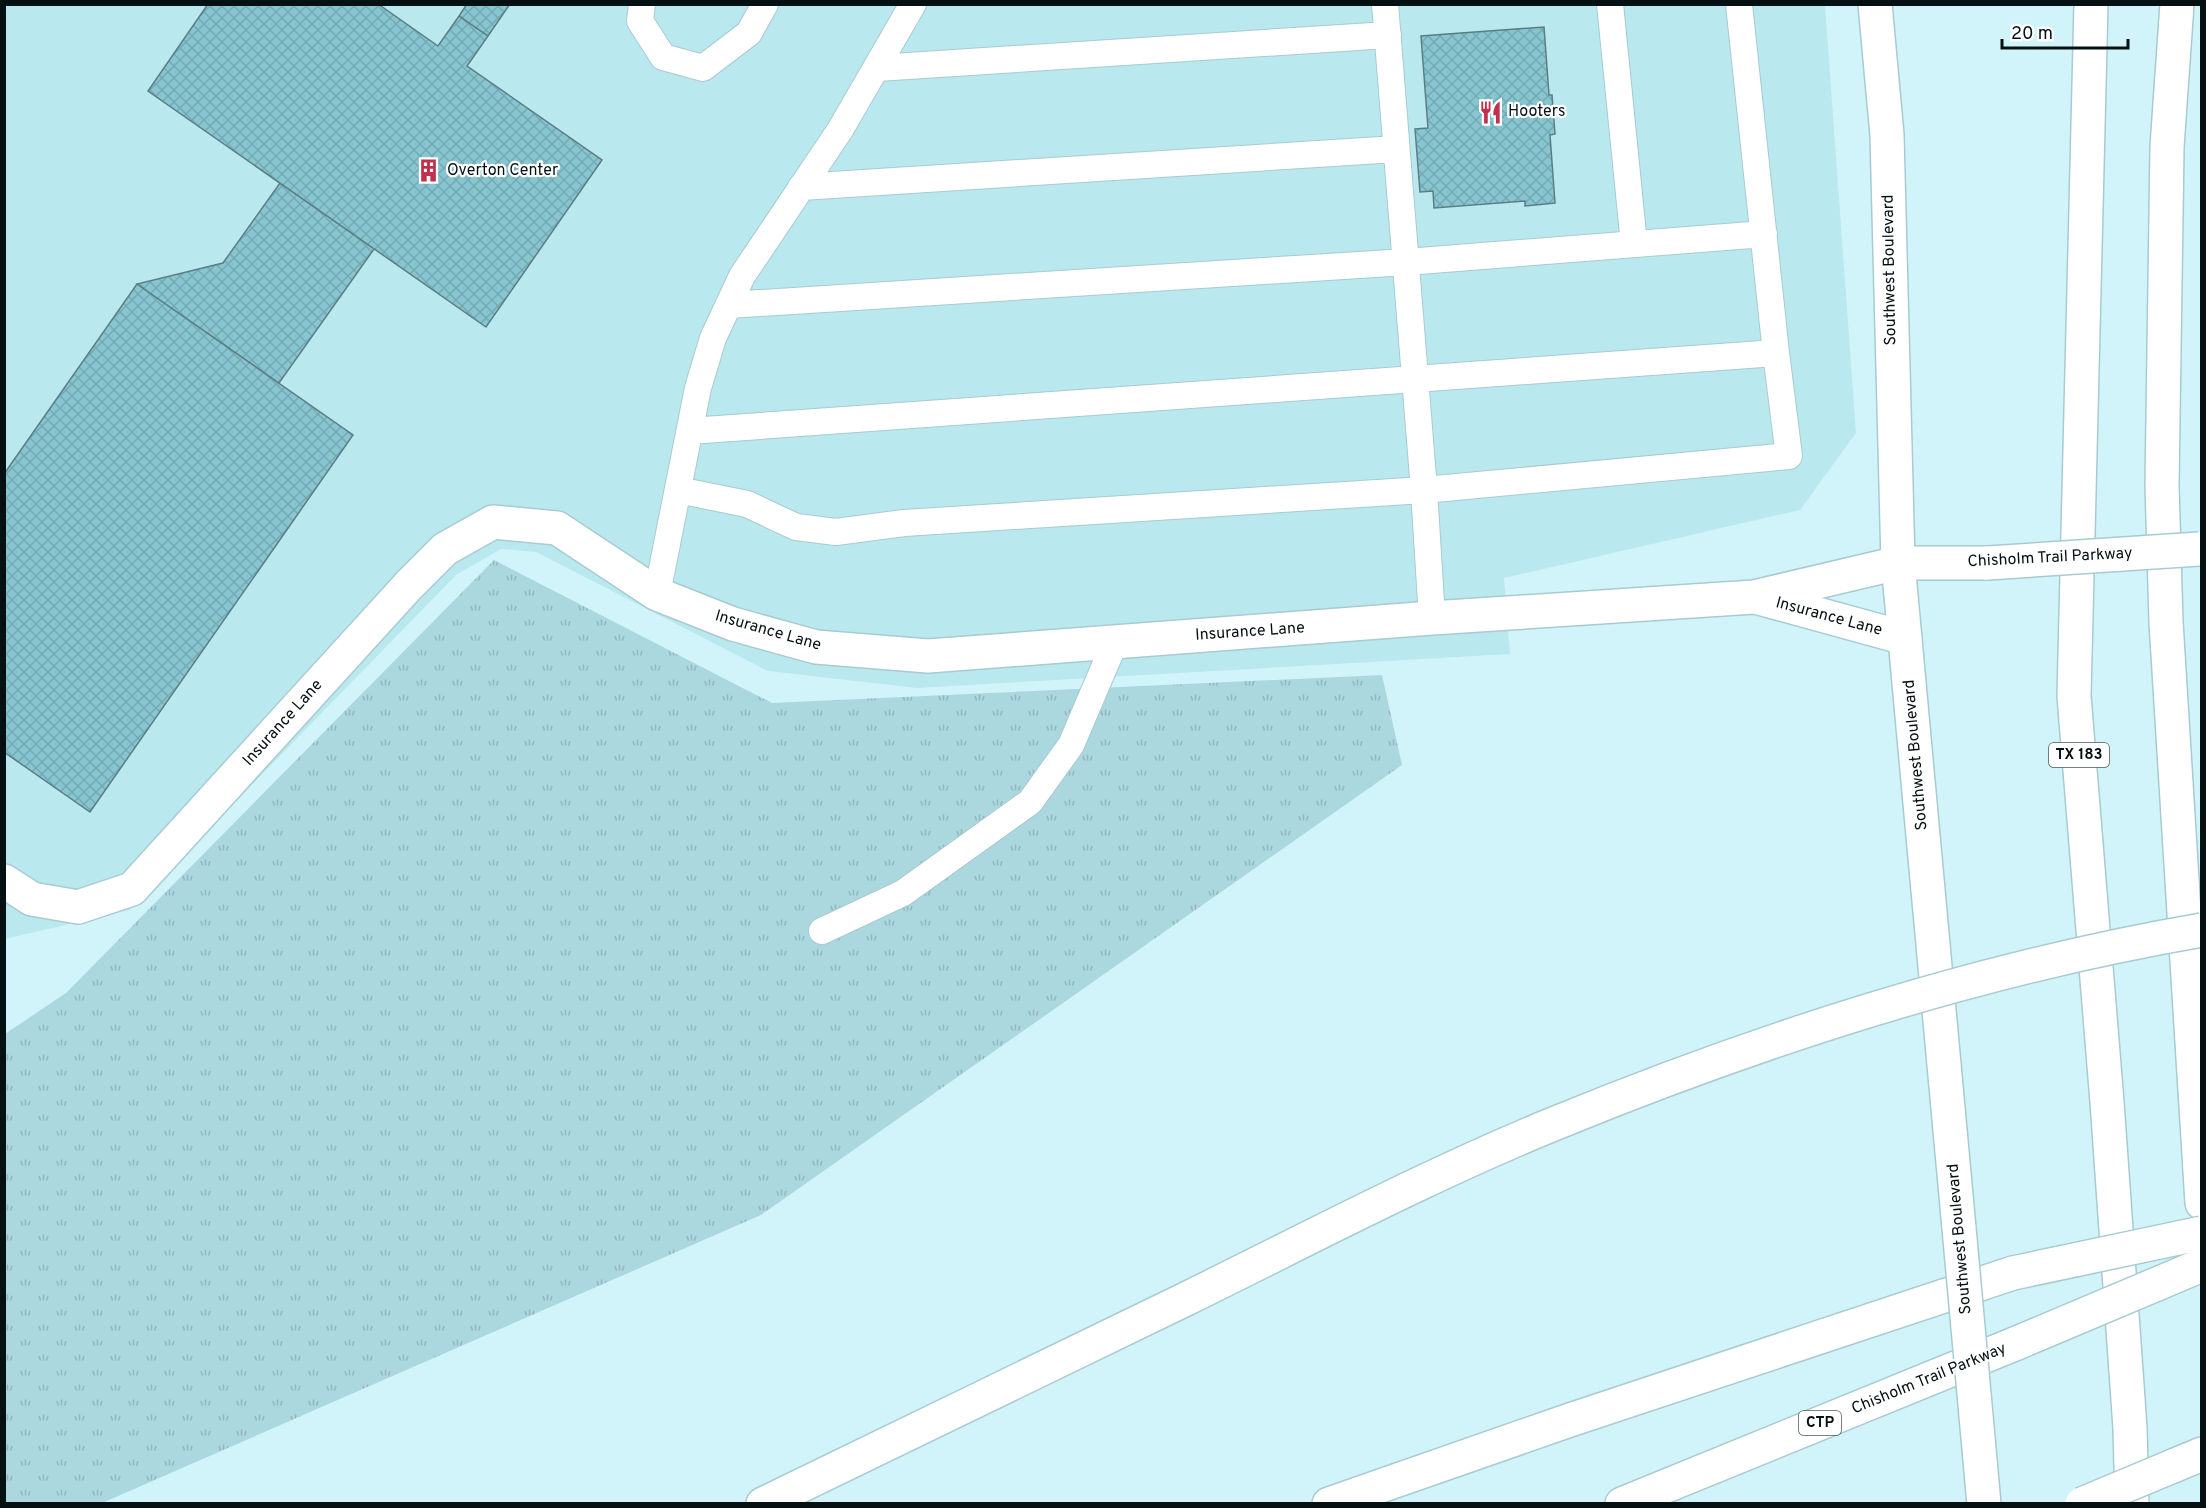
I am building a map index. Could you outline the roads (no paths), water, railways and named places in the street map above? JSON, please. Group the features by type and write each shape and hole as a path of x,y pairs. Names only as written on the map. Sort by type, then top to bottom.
{"main road":[{"name":"Southwest Boulevard","path":"1875,4 1887,135 1898,563 1984,1503"},
{"name":"TX 183","path":"2091,4 2074,696 2108,1114 2130,1428 2132,1503"},
{"path":"2177,4 2167,147 2162,484 2167,634 2202,1203"},
{"name":"Insurance Lane","path":"4,881 32,898 78,907 132,890 409,585 445,549 493,522 557,528 657,594 733,624 816,647 928,656 1432,618 1754,597 1898,563"},
{"name":"Chisholm Trail Parkway","path":"1898,563 1988,563 2202,549"},
{"name":"Insurance Lane","path":"1754,597 1905,638"},
{"path":"763,1503 1393,1198 1550,1126 1792,1036 1911,998 2050,962 2155,938 2202,930"},
{"path":"1329,1503 1570,1420 2013,1274 2202,1233"},
{"name":"Chisholm Trail Parkway","path":"1623,1503 2018,1343 2202,1265"},
{"path":"2082,1503 2202,1454"}],"lane":[{"path":"642,4 640,21 663,57 703,68 749,33 765,4"},
{"path":"657,594 698,388 713,338 742,276 840,130 914,4"},
{"path":"1385,4 1425,490 1432,618"},
{"path":"1610,4 1634,244"},
{"path":"678,490 747,504 796,527 836,532 904,523 1425,490 1789,456 1739,4"},
{"path":"877,68 1388,35"},
{"path":"801,187 1396,149"},
{"path":"729,305 1406,262 1764,234"},
{"path":"690,431 1776,353"},
{"path":"822,931 903,893 1030,802 1071,745 1115,642"}],"place":[{"name":"Hooters","path":"1490,112"},
{"name":"Overton Center","path":"429,171"}]}
